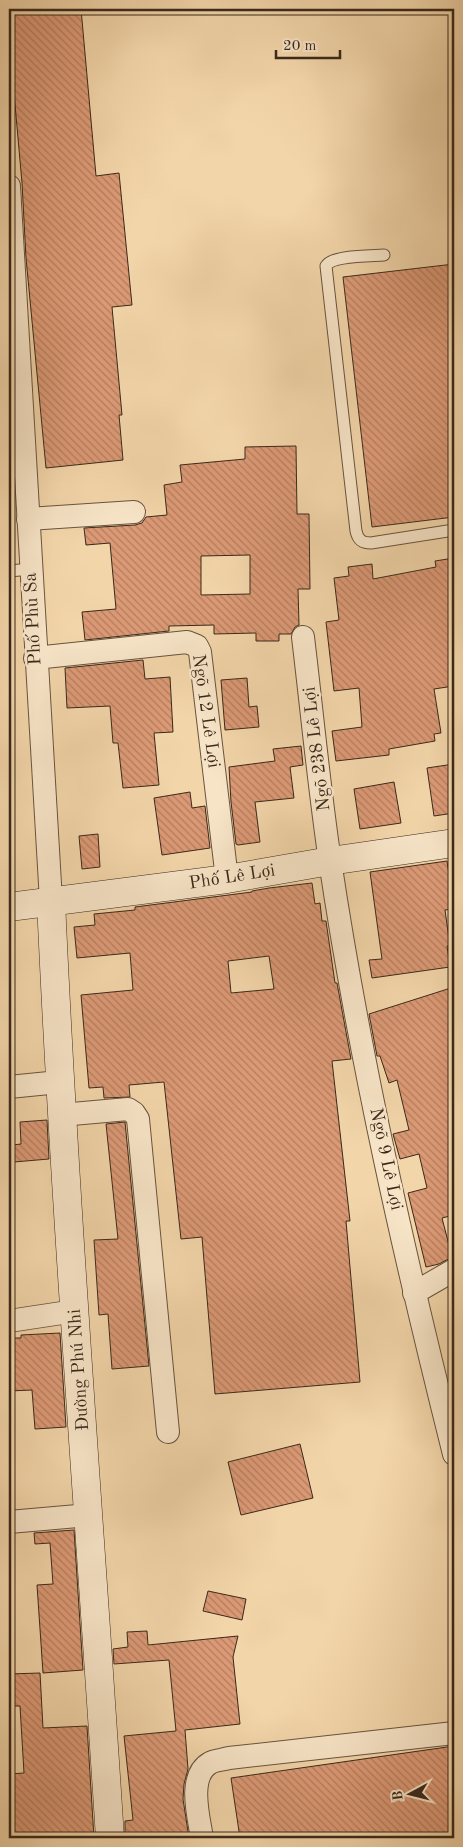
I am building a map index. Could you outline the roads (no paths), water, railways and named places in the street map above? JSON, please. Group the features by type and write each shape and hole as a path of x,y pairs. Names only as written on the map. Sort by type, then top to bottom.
{"street":[{"name":"Phố Phù Sa","path":"9,186 13,313 28,519 20,570 35,658 50,901"},
{"path":"28,519 134,512"},
{"name":"Ngõ 238 Lê Lợi","path":"304,637 330,861"},
{"name":"Ngõ 12 Lê Lợi","path":"35,658 187,642 197,646 200,652 227,879"},
{"name":"Phố Lê Lợi","path":"9,907 227,879 330,861 454,843"},
{"name":"Ngõ 9 Lê Lợi","path":"330,861 360,1036 414,1293 454,1454"},
{"name":"Đường Phú Nhi","path":"50,901 61,1115 110,1838"},
{"path":"9,1088 59,1082"},
{"path":"61,1115 128,1109 138,1119 168,1432"},
{"path":"414,1293 454,1270"},
{"path":"9,1321 75,1311"},
{"path":"9,1522 89,1515"},
{"path":"202,1838 196,1794 198,1775 210,1763 229,1758 454,1733"}],"lane":[{"path":"384,255 337,259 326,266 356,531 360,540 365,543 371,543 454,530"}]}
